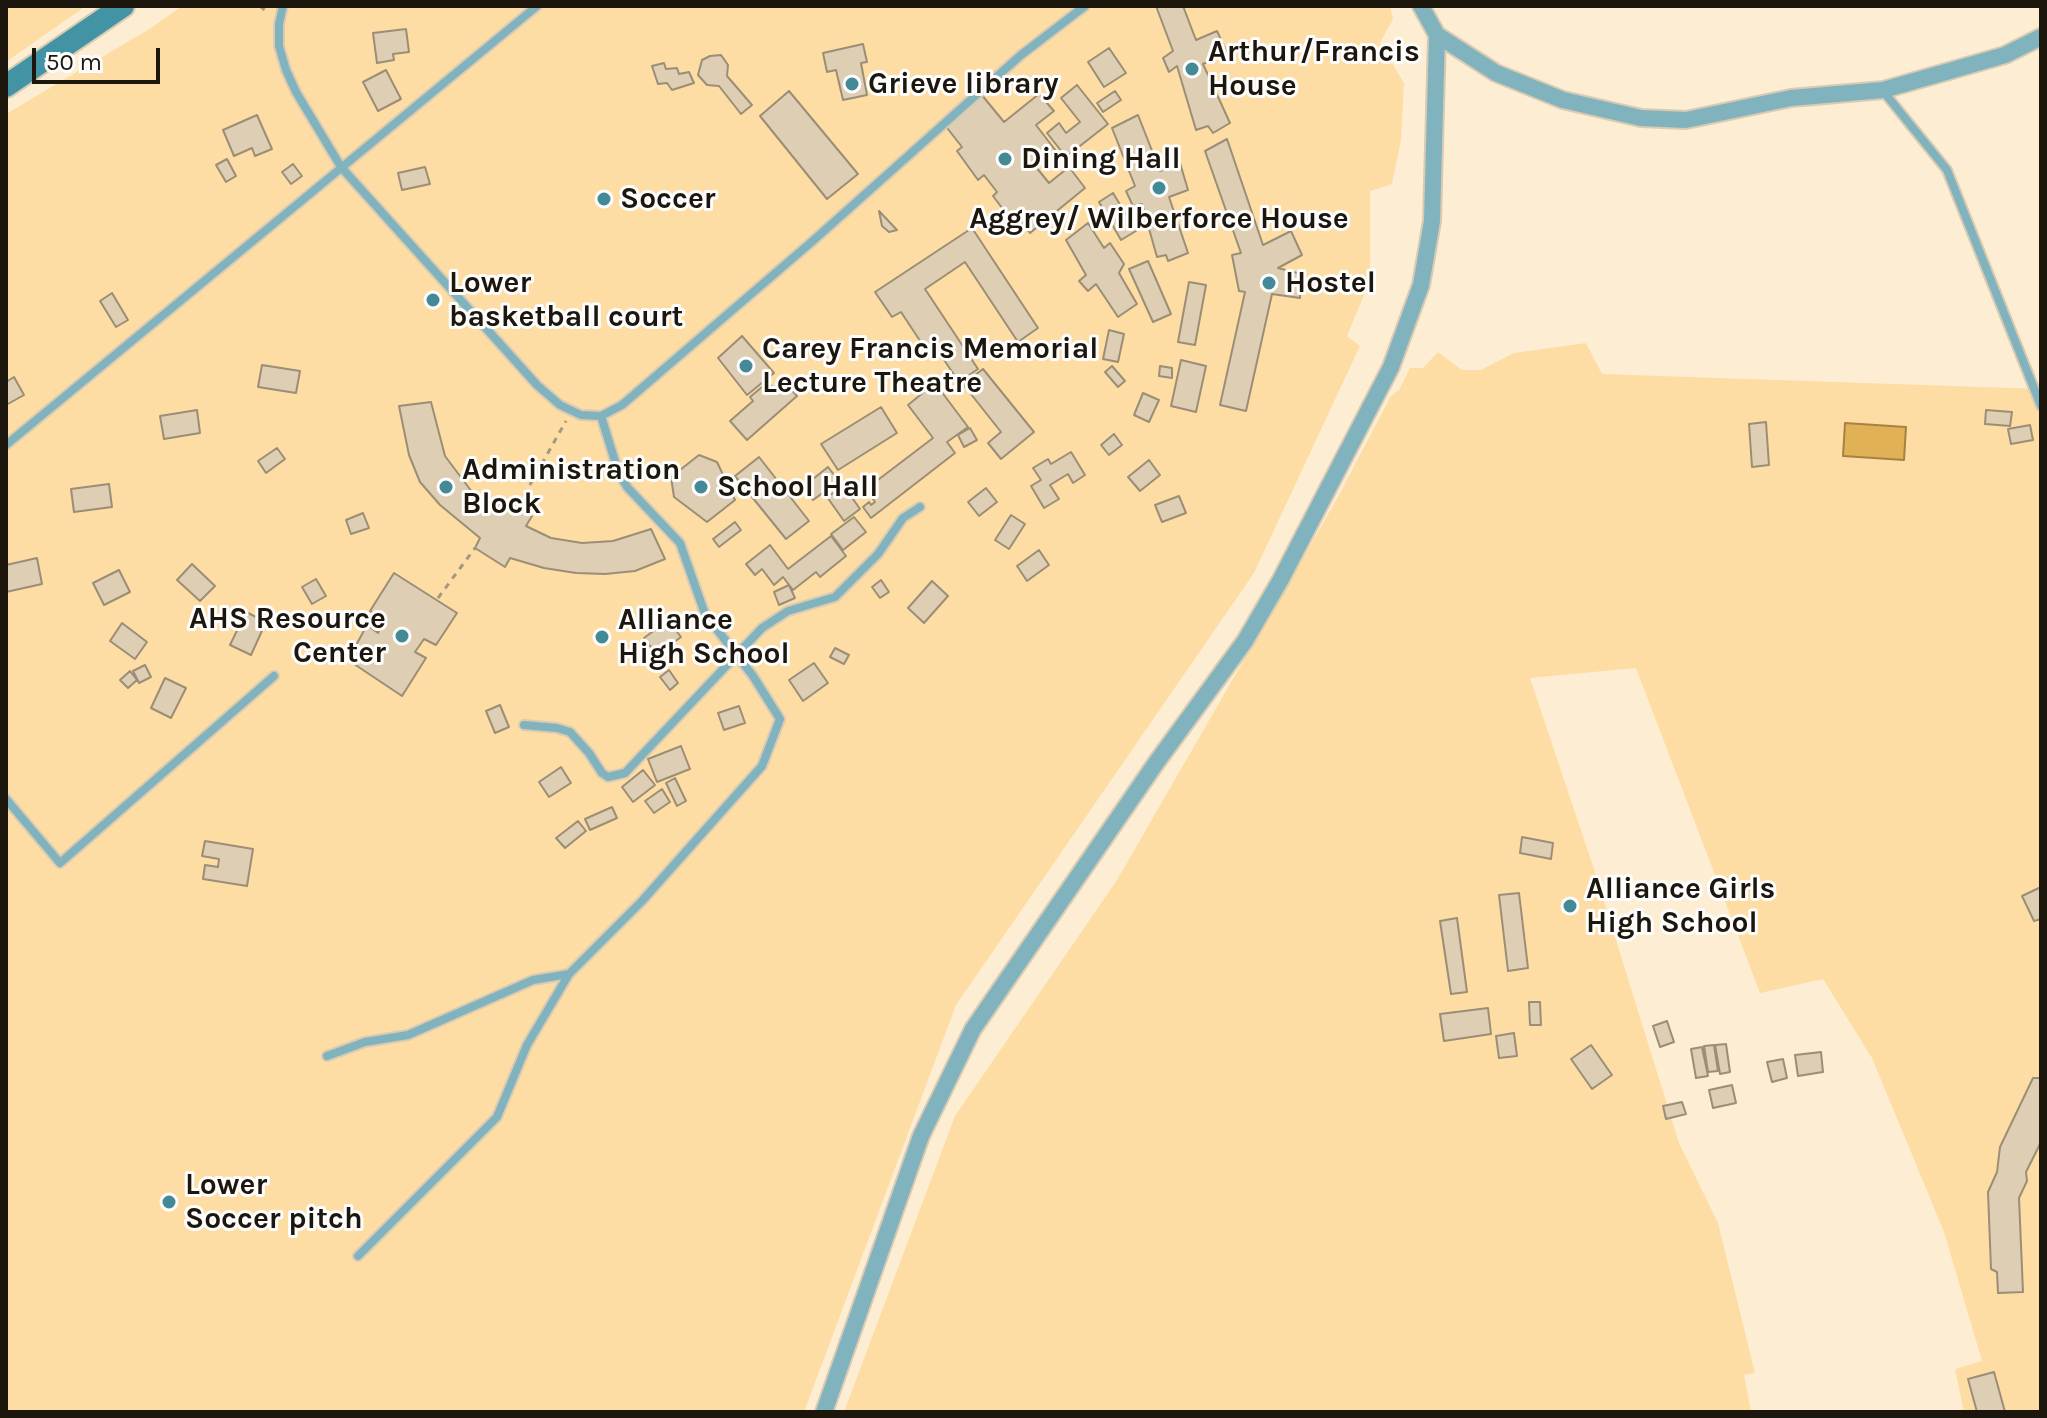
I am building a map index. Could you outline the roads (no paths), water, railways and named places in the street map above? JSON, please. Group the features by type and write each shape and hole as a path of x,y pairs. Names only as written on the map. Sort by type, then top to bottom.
{"main road":[{"path":"6,86 123,6"}],"street":[{"path":"1421,6 1437,35 1496,73 1563,100 1641,118 1686,120 1791,98 1883,90 2005,55 2041,37"},
{"path":"824,1412 921,1136 973,1029 1156,763 1245,641 1280,581 1391,367 1421,285 1432,221 1437,35"}],"lane":[{"path":"283,6 279,46 286,70 341,167 537,385 571,411 601,416 622,405 1021,55 1085,6"},
{"path":"6,445 537,6"},
{"path":"1883,90 1947,170 2041,406"},
{"path":"358,1256 497,1117 527,1045 569,974 642,901 762,766 780,719 699,602 680,543 627,487 618,471 601,416"},
{"path":"524,725 570,732 602,773 608,777 625,773 762,628 788,611 835,597 878,554 903,518 920,507"},
{"path":"6,799 60,863 274,676"},
{"path":"327,1056 365,1042 408,1035 533,980 569,974"}],"place":[{"name":"Arthur/Francis House","path":"1192,69"},
{"name":"Grieve library","path":"852,84"},
{"name":"Dining Hall","path":"1005,159"},
{"name":"Aggrey/ Wilberforce House","path":"1159,188"},
{"name":"Soccer","path":"604,199"},
{"name":"Hostel","path":"1269,283"},
{"name":"Lower basketball court","path":"433,300"},
{"name":"Carey Francis Memorial Lecture Theatre","path":"746,366"},
{"name":"Administration Block","path":"446,487"},
{"name":"School Hall","path":"701,487"},
{"name":"AHS Resource Center","path":"402,636"},
{"name":"Alliance High School","path":"602,637"},
{"name":"Alliance Girls High School","path":"1570,906"},
{"name":"Lower Soccer pitch","path":"169,1202"}]}
